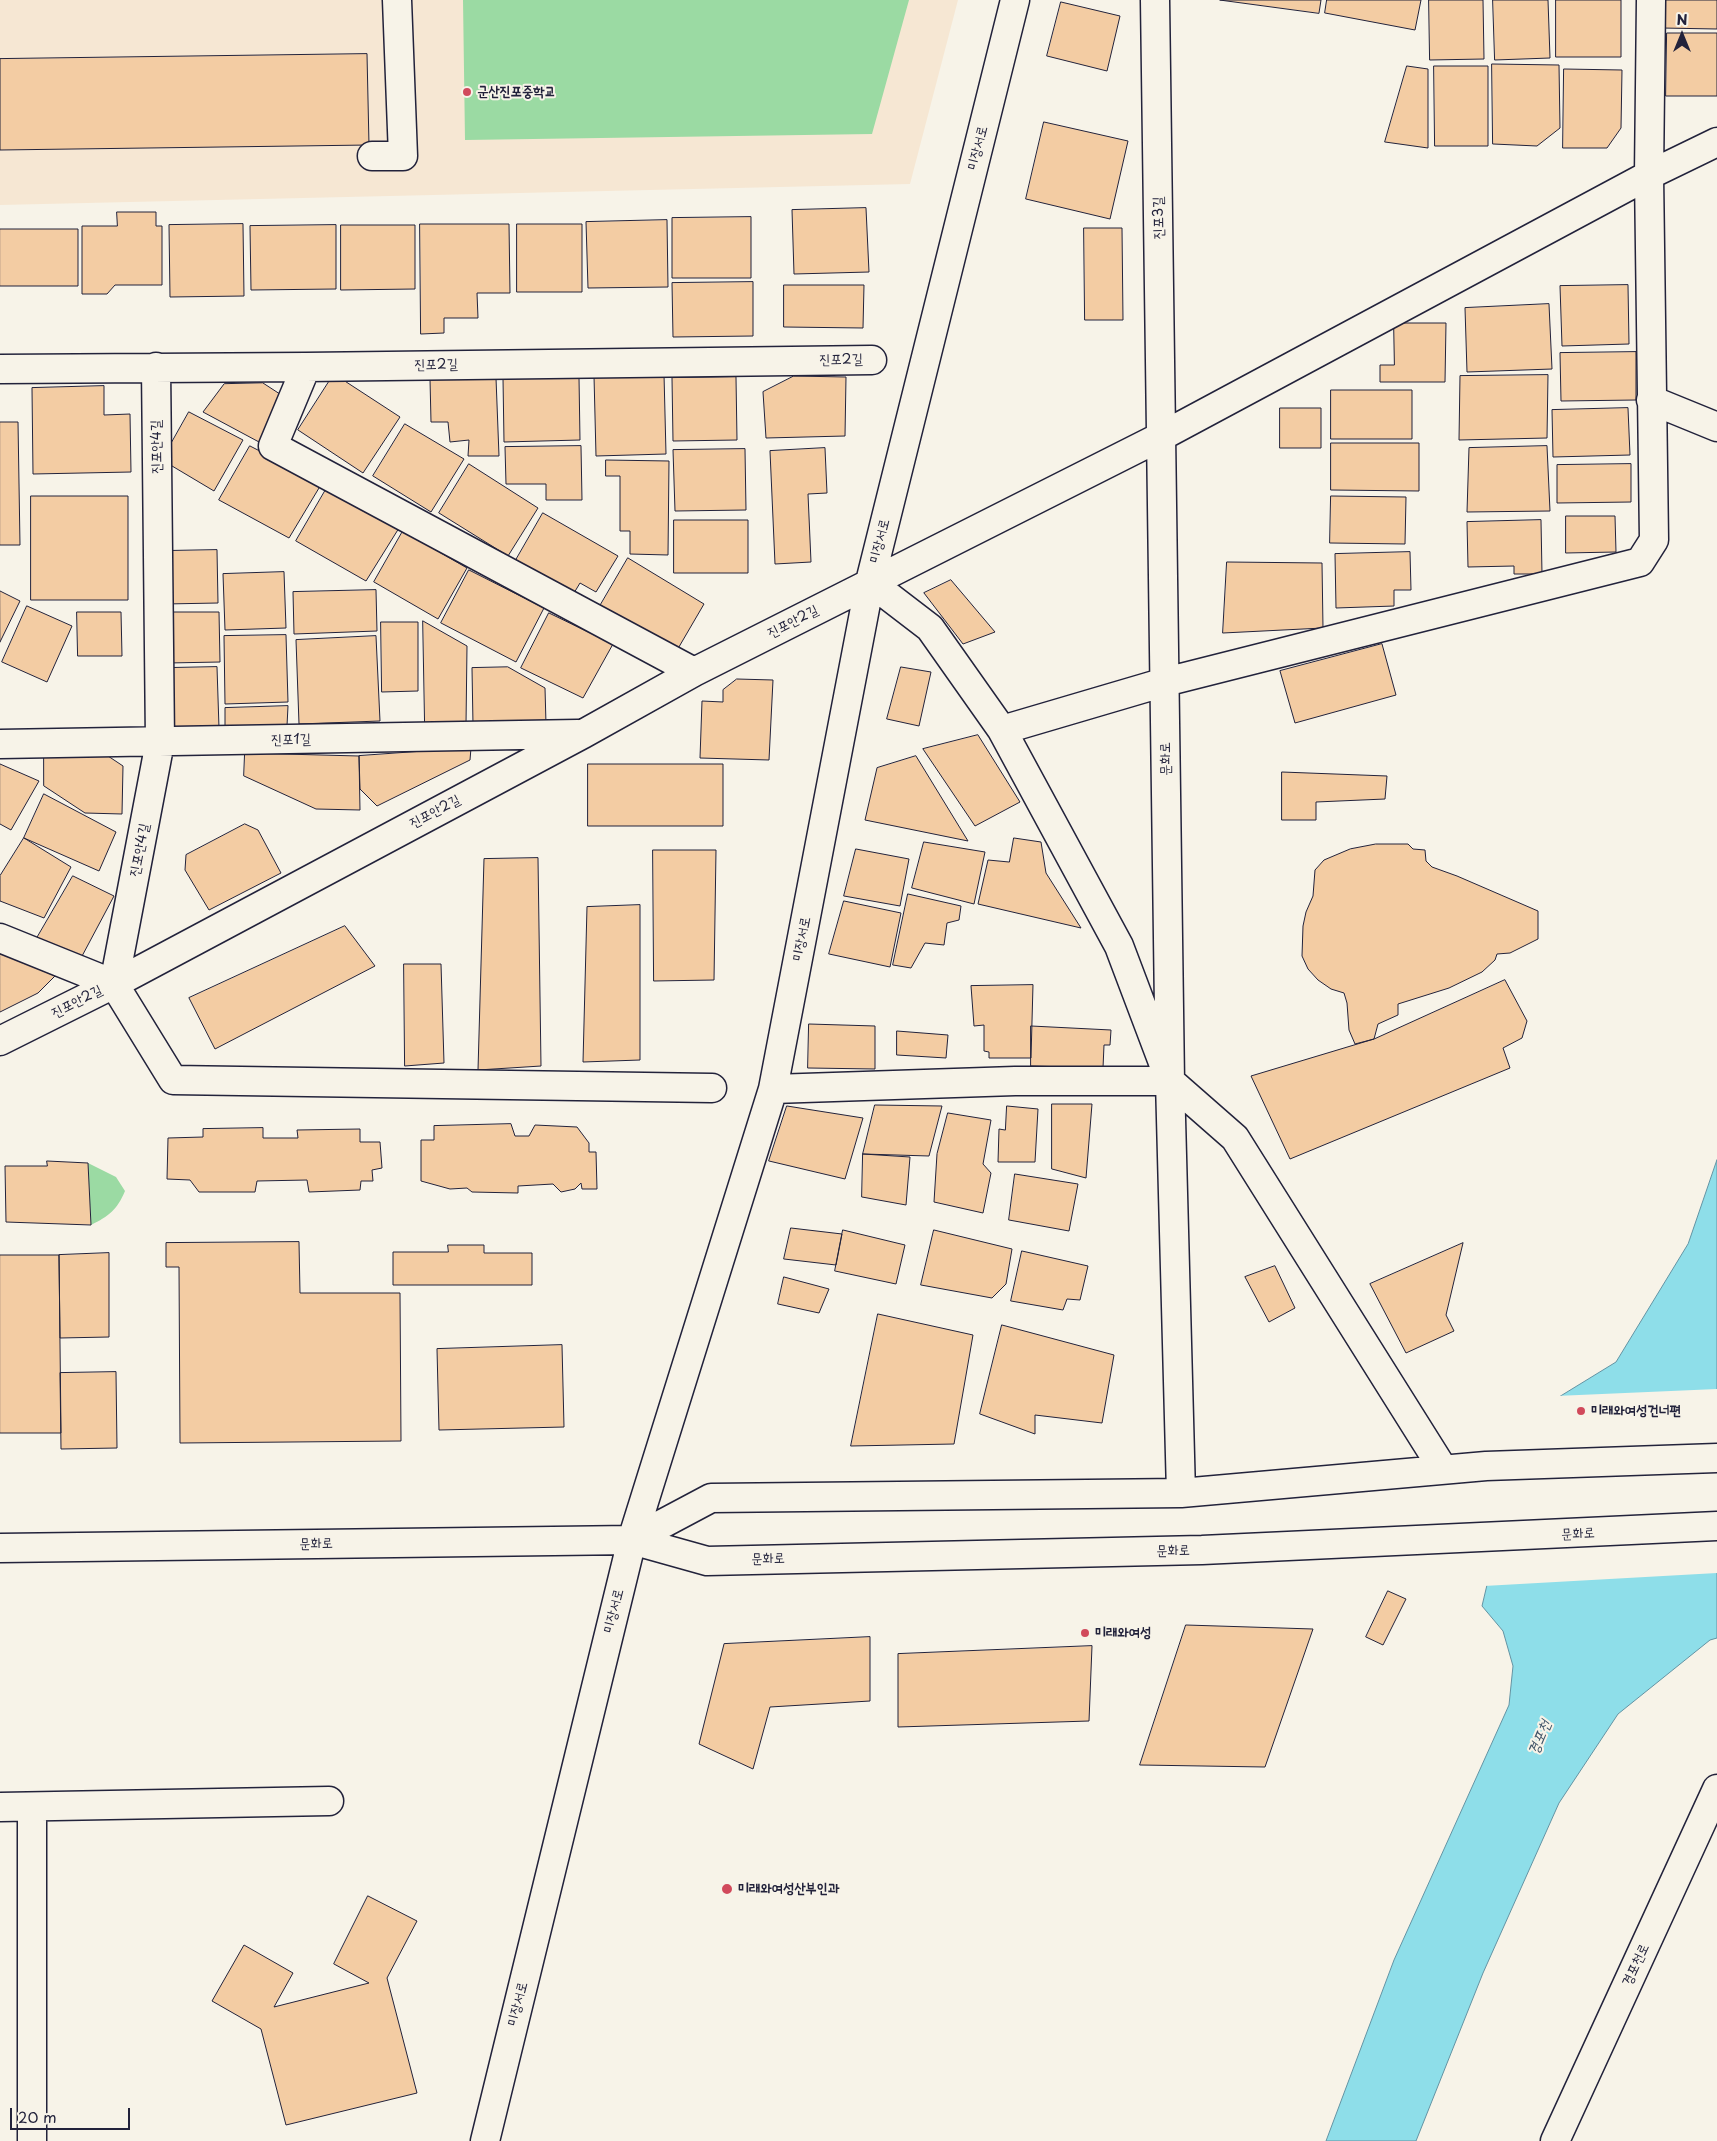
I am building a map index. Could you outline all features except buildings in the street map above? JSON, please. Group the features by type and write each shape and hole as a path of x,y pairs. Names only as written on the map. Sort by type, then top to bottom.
{"street":[{"path":"372,156 403,156 397,0"},
{"name":"미장서로","path":"485,2141 632,1540 773,1089 870,582 1015,0"},
{"name":"진포3길","path":"1156,0 1162,436"},
{"path":"1002,730 1165,682 1640,562 1654,540 1649,175 1651,0"},
{"name":"진포안2길","path":"0,1041 114,984 583,734 694,672 1162,436 1649,175 1717,142"},
{"name":"진포2길","path":"0,368 306,367 872,360"},
{"name":"진포안4길","path":"114,984 160,742 156,367"},
{"path":"306,367 273,446 694,672"},
{"path":"1651,400 1715,426"},
{"name":"문화로","path":"1162,436 1170,1081 1181,1493"},
{"path":"870,582 930,628 1002,730 1119,946 1170,1081 1235,1138 1443,1469"},
{"name":"진포1길","path":"0,744 583,734"},
{"path":"0,938 114,984 173,1080 712,1088"},
{"path":"773,1089 1015,1081 1170,1081"},
{"name":"문화로","path":"632,1540 711,1498 1181,1493 1486,1466 1717,1458"},
{"name":"문화로","path":"0,1548 632,1540 707,1560 1202,1550 1452,1540 1717,1526"},
{"name":"경포천로","path":"1555,2141 1717,1789"},
{"path":"0,1807 329,1801"},
{"path":"32,1807 32,2141"}],"shaded area":[{"name":"군산진포중학교","path":"0,0 958,0 910,184 0,205"}],"green space":[{"path":"463,0 909,0 872,134 465,140"},
{"path":"88,1163 116,1177 125,1191 112,1212 91,1225"}],"water":[{"name":"경포천","path":"1717,1160 1717,1638 1710,1640 1618,1714 1559,1803 1483,1973 1416,2141 1326,2141 1394,1960 1509,1705 1513,1666 1503,1631 1482,1606 1530,1403 1554,1400 1616,1362 1688,1244"}],"pier":[{"path":"1717,1389 1717,1573 1484,1586 1528,1401 1556,1396"}],"place":[{"name":"군산진포중학교","path":"467,92"},
{"name":"미래와여성건너편","path":"1581,1411"},
{"name":"미래와여성","path":"1085,1633"},
{"name":"미래와여성산부인과","path":"727,1889"}]}
